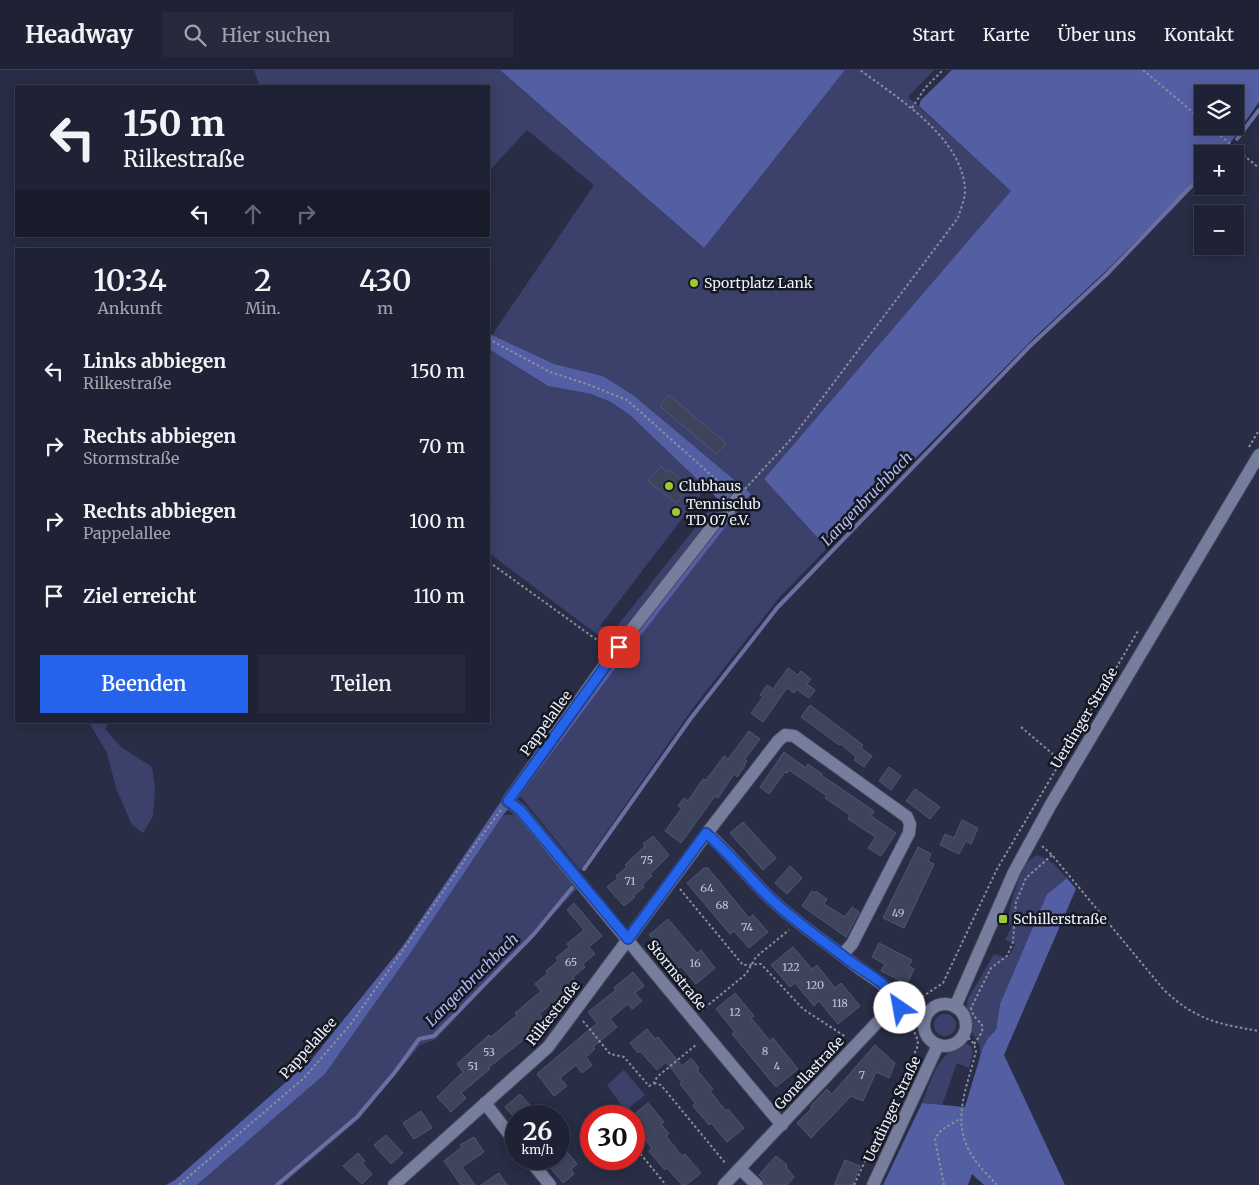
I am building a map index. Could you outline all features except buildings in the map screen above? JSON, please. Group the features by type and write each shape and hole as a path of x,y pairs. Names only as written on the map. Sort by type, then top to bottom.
{"street":[{"name":"Uerdinger Straße","path":"955,1006 1014,872 1050,806 1259,455"},
{"name":"Pappelallee","path":"508,801 614,652 715,522 728,512 737,498"},
{"path":"842,954 852,944 909,833 910,824 907,817 790,734 781,737 706,833 719,844 771,899 799,922 842,954 888,988 897,999 900,1008 912,1010 926,1016 931,1009 939,1005 955,1006 965,1018 965,1034"},
{"name":"Stormstraße","path":"508,801 520,810 782,1125"},
{"name":"Rilkestraße","path":"394,1185 548,1047 706,833"},
{"name":"Gonellastraße","path":"724,1185 887,1012 900,1008"},
{"name":"Uerdinger Straße","path":"926,1016 924,1030 927,1036 938,1045 946,1047 954,1045 965,1034"},
{"name":"Uerdinger Straße","path":"873,1185 938,1045"},
{"path":"485,1103 505,1129"},
{"path":"538,1170 550,1185"},
{"path":"737,1172 757,1185"}],"path":[{"path":"490,339 550,372 627,400 737,498 792,438 958,218 965,192 960,164 945,141 912,108 860,70"},
{"path":"912,108 925,88 943,70"},
{"path":"1143,70 1194,113"},
{"path":"1220,135 1259,168"},
{"path":"490,563 614,652"},
{"path":"1021,727 1061,760"},
{"name":"Pappelallee","path":"179,1185 310,1072 350,1025 477,842 508,801"},
{"path":"974,1044 983,1029 982,1023 972,1013 971,1008 991,968 1007,956 1013,942 1016,902 1026,878 1052,855 1164,990 1176,1001 1204,1019 1221,1025 1259,1032"},
{"path":"672,879 743,965 761,964 803,1009 856,1045"},
{"path":"692,1019 746,974 756,957 799,922"},
{"path":"922,997 943,983"},
{"path":"574,1011 610,1054 624,1057 649,1086 654,1083 657,1077 707,1036"},
{"path":"854,1185 917,1048 918,1041 912,1026"},
{"path":"965,1034 974,1044 976,1051 960,1119 970,1153 997,1185"},
{"path":"654,1083 661,1085 737,1172"},
{"path":"944,1185 935,1140 936,1134 960,1119"},
{"path":"645,1159 666,1185"}],"shaded area":[{"path":"254,70 500,70 704,248 845,70 934,70 908,97 1012,191 764,479 827,548 778,599 693,708 580,870 520,796 620,662 750,494 633,395 603,376 554,364 492,335 594,185 527,130 490,170 490,85 260,85"},
{"path":"500,70 845,70 704,248"},
{"path":"952,70 1259,70 1259,102 1244,123 1244,85 1194,85 1194,135 1236,135 1229,145 1194,145 1194,182 1108,269 1035,337 827,548 764,479 1011,191 919,106 921,100"},
{"path":"490,336 554,364 603,376 633,395 751,494 620,662 520,796 503,815 409,955 325,1074 197,1185 166,1185 175,1180 312,1059 402,947 504,797 727,504 718,499 631,416 611,402 591,394 548,386 490,350"},
{"path":"490,350 548,386 591,394 611,402 631,416 707,486 600,626 614,630 718,499 727,504 611,645 490,554 490,501 493,502 490,500","holes":["660,467 667,472 669,470 682,480 680,483 688,489 676,503 649,481"]},
{"path":"89,723 109,723 105,729 121,747 152,767 155,788 153,816 143,833 132,825 116,788 107,753"},
{"path":"503,815 518,815 572,879 576,890 436,1039 420,1045 359,1119 282,1185 197,1185 325,1074 409,955"},
{"path":"1038,855 1053,863 1067,878 1047,894 1000,1004 996,1030 983,1047 980,1060 980,1046 970,1029 967,1007 968,999 994,954 1008,958 1015,944 1005,940 1012,926 1007,923 1011,906 1021,874 1032,858"},
{"path":"1067,878 1076,889 1004,1055 1065,1185 984,1185 972,1174 968,1185 883,1185 922,1103 965,1107 983,1047 996,1030 1000,1004 1047,894"},
{"path":"941,1014 949,1014 956,1021 956,1029 949,1036 941,1036 934,1029 934,1021"},
{"path":"965,1043 971,1046 973,1053 969,1068 957,1063 942,1105 922,1103 937,1067 942,1060 956,1047"},
{"path":"624,1070 645,1095 632,1105 621,1105 607,1085"}],"waterway":[{"name":"Langenbruchbach","path":"1237,139 1259,110"},
{"name":"Langenbruchbach","path":"584,869 691,718 777,608 1030,346 1107,274 1194,183"},
{"name":"Langenbruchbach","path":"277,1185 357,1117 395,1072 419,1039 434,1036 534,934 572,888"}],"place":[{"name":"Sportplatz Lank","path":"694,283"},
{"name":"Clubhaus","path":"669,486"},
{"name":"Tennisclub TD 07 e.V.","path":"676,512"},
{"name":"Schillerstraße","path":"1003,919"}],"route":[{"path":"619,647 508,801 520,810 628,939 706,833 719,844 771,899 863,971 888,988 897,999 900,1008"}]}
